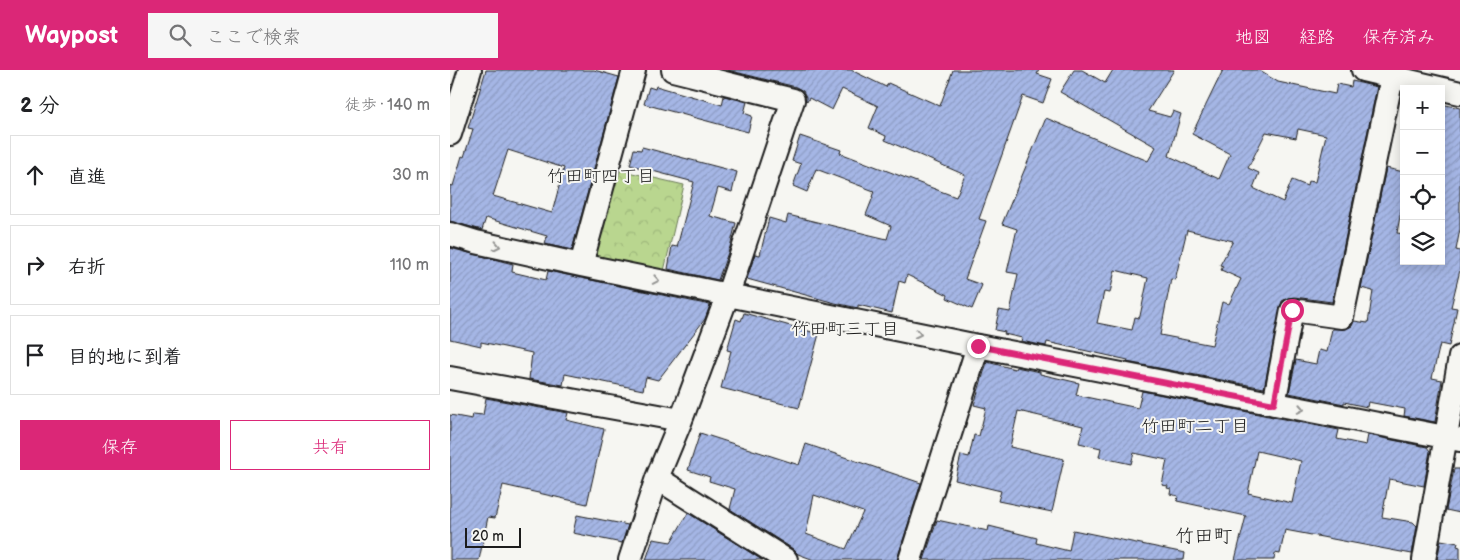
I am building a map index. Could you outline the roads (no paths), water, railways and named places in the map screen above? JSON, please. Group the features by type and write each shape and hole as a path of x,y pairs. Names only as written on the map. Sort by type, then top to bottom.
{"street":[{"path":"450,134 470,70"},
{"path":"582,264 634,70"},
{"path":"630,560 657,478 681,420 728,294 793,100 673,70"},
{"path":"1363,70 1460,93"},
{"path":"1274,404 1292,310 1342,317 1392,77"},
{"path":"450,234 476,242 978,346 1453,439"},
{"path":"910,560 978,346"},
{"path":"1424,560 1453,439 1460,357"},
{"path":"450,378 681,420"},
{"path":"657,478 786,560"}],"district":[{"name":"竹田町四丁目","path":"601,176"},
{"name":"竹田町三丁目","path":"845,329"},
{"name":"竹田町二丁目","path":"1195,426"},
{"name":"竹田町","path":"1204,535"}]}
